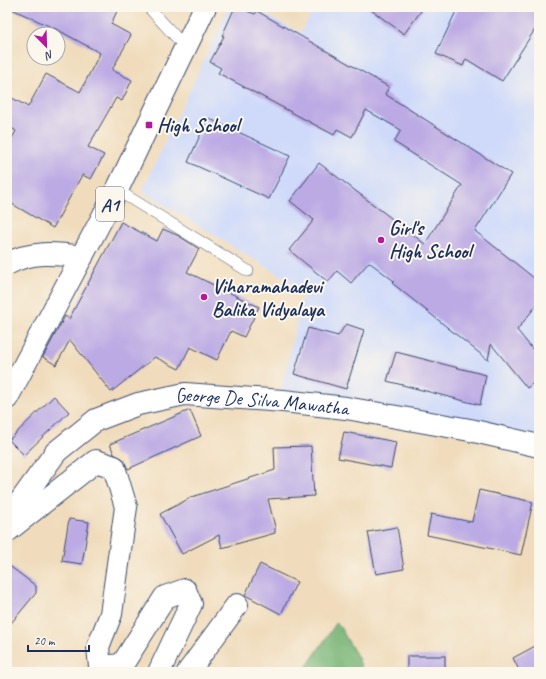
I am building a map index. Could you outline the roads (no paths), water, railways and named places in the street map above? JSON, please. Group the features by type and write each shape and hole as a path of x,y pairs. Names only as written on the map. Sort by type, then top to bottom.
{"main road":[{"name":"A1","path":"7,398 117,190 205,7"},
{"path":"7,264 29,255 62,254 82,257"},
{"name":"George De Silva Mawatha","path":"7,520 56,452 96,420 138,404 185,394 283,401 346,408 470,430 539,446"},
{"path":"7,531 96,461 114,467 126,507 110,614 98,647 100,667 122,665 165,597 185,590 192,604 159,672"},
{"path":"188,672 237,605"}],"lane":[{"path":"150,7 151,10 186,48"},
{"path":"117,190 248,271"}],"place":[{"name":"High School","path":"149,125"},
{"name":"Girl's High School","path":"381,240"},
{"name":"Viharamahadevi Balika Vidyalaya","path":"204,297"}]}
